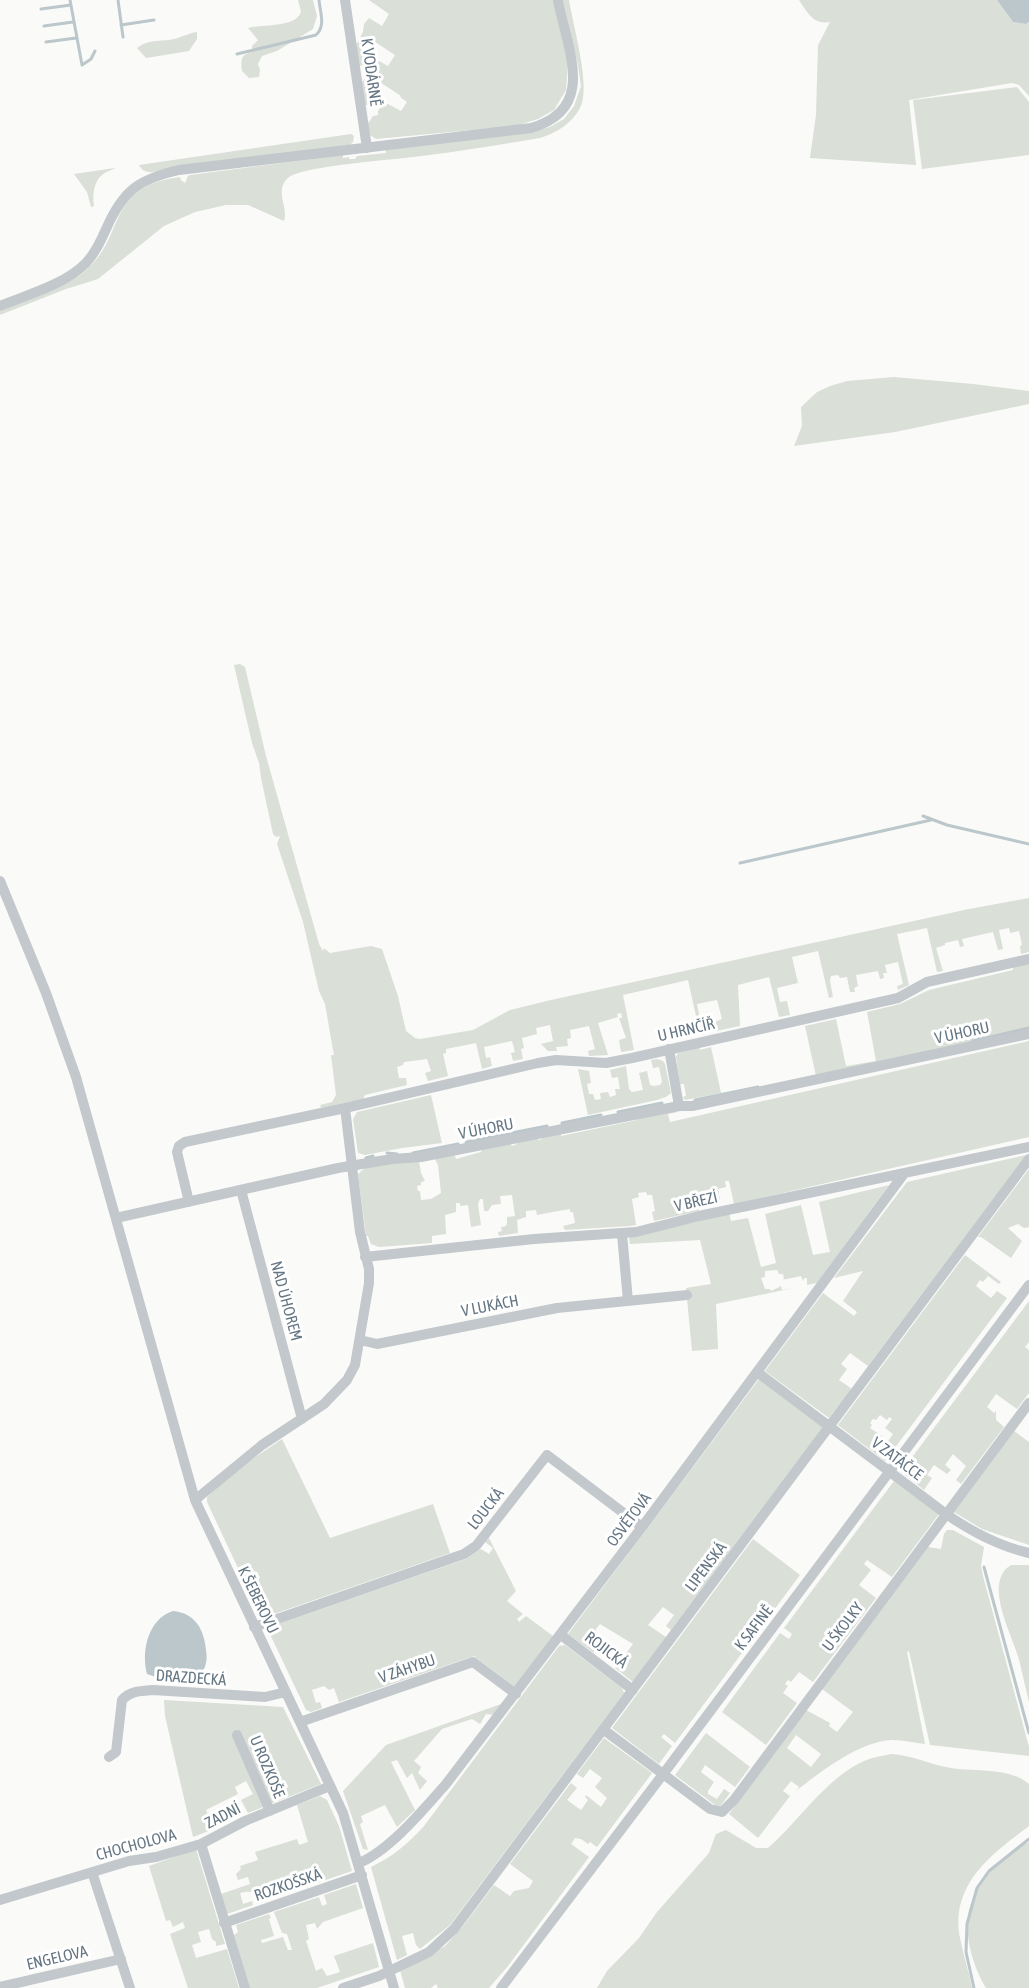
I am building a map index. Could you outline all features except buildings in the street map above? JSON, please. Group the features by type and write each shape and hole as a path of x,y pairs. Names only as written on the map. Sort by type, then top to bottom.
{"street":[{"name":"K VODÁRNĚ","path":"345,0 367,148"},
{"path":"0,306 62,281 76,272 97,250 121,201 134,188 153,176 179,170 531,128 552,121 563,112 573,86 573,68 558,0"},
{"name":"K ŠEBEROVU","path":"0,881 63,1039 195,1500 343,1813 394,1988"},
{"name":"U HRNČÍŘ","path":"189,1202 177,1152 179,1146 185,1142 538,1063 556,1060 606,1063 898,998 927,982 1029,959"},
{"name":"V ÚHORU","path":"116,1218 392,1159 421,1157 679,1106 692,1106 1029,1034"},
{"path":"669,1049 679,1106"},
{"path":"195,1500 262,1445 335,1394 347,1380 355,1365 369,1283 369,1269 365,1257 345,1108"},
{"name":"V BŘEZÍ","path":"365,1257 534,1239 622,1234 1029,1147"},
{"name":"LIPENSKÁ","path":"343,1988 379,1976 429,1952 454,1929 1029,1159"},
{"name":"OSVĚTOVÁ","path":"359,1863 373,1856 422,1811 446,1784 561,1635 903,1175"},
{"name":"NAD ÚHOREM","path":"241,1190 302,1419"},
{"path":"622,1234 628,1301"},
{"name":"K SAFINĚ","path":"501,1988 1029,1285"},
{"name":"V LUKÁCH","path":"360,1340 377,1344 557,1308 687,1295"},
{"name":"V ZATÁČCE","path":"757,1372 976,1534 1004,1546 1029,1553"},
{"name":"U ŠKOLKY","path":"664,1773 710,1809 722,1812 734,1800 1029,1403"},
{"name":"LOUCKÁ","path":"254,1627 465,1554 476,1546 547,1455 642,1527"},
{"name":"ROJICKÁ","path":"561,1635 633,1690"},
{"name":"V ZÁHYBU","path":"300,1722 473,1662 516,1694"},
{"name":"DRAZDECKÁ","path":"109,1757 116,1752 122,1700 127,1694 153,1690 265,1697 286,1692"},
{"path":"604,1730 664,1773"},
{"name":"U ROZKOŠE","path":"237,1735 270,1811"},
{"name":"ZADNÍ","path":"244,1988 201,1844 245,1821 330,1786"},
{"name":"CHOCHOLOVA","path":"130,1988 92,1872 201,1844"},
{"path":"0,1900 92,1872"},
{"name":"ROZKOŠSKÁ","path":"224,1923 362,1875"},
{"name":"ENGELOVA","path":"0,1987 121,1959"}],"shaded area":[{"path":"298,0 313,0 317,16 313,29 277,51 262,56 258,64 259,77 249,78 242,71 242,59 252,52 252,46 258,40 248,28 293,21 301,12"},
{"path":"369,0 554,0 568,62 566,90 554,110 538,119 515,126 376,139 370,135 367,125 373,116 378,115 384,102 401,111 407,102 375,79 367,90 375,96 370,105 364,105 361,84 379,61 388,66 395,55 369,38 361,49 370,55 364,64 358,67 355,48 363,32 364,24 369,18 382,26 389,14"},
{"path":"563,0 569,0 582,67 584,93 582,103 571,121 553,133 540,138 445,153 327,167 296,174 288,178 282,188 284,221 248,205 226,205 195,212 164,226 98,279 0,315 0,311 55,288 84,272 98,258 127,202 139,191 156,182 180,177 185,183 190,175 343,155 343,158 355,159 357,156 386,153 386,150 531,132 550,127 564,119 574,106 581,86"},
{"path":"799,0 997,0 1013,22 1026,24 1029,22 1029,96 1019,85 1012,83 909,100 916,165 810,158 816,115 818,45 830,22 815,20"},
{"path":"997,0 1029,0 1029,22 1026,24 1013,22"},
{"path":"197,32 197,39 189,51 146,58 137,48 150,42 174,39"},
{"path":"1017,87 1029,102 1029,155 922,169 913,100"},
{"path":"351,134 354,136 353,142 349,146 168,168 152,172 145,171 139,165"},
{"path":"115,168 97,181 94,206 91,207 87,192 74,174"},
{"path":"894,377 1029,391 1029,404 895,432 794,446 802,426 801,407 817,392 847,381"},
{"path":"240,664 245,667 266,756 319,944 323,951 324,948 330,953 371,946 382,949 398,996 406,1031 415,1038 473,1030 510,1010 551,1000 1029,898 1029,952 1021,954 1019,931 1010,933 1009,928 999,930 1003,949 998,950 993,932 962,939 964,946 960,947 958,940 936,948 943,971 937,972 927,928 897,934 909,985 898,990 897,986 903,984 898,962 885,965 887,973 883,973 884,978 880,979 878,971 856,975 858,986 854,988 855,992 850,992 847,977 831,976 833,997 829,998 818,951 792,957 798,983 777,988 780,1002 787,1001 790,1015 779,1017 769,977 738,985 740,1026 716,1031 714,1022 722,1019 717,1000 697,1004 703,1034 700,1034 688,980 623,995 634,1050 621,1052 619,1040 626,1038 619,1018 622,1018 621,1013 617,1014 618,1017 598,1023 608,1055 589,1056 588,1051 595,1049 589,1026 570,1030 571,1038 567,1039 568,1046 556,1047 557,1051 548,1051 541,1044 553,1041 550,1025 536,1028 537,1034 522,1038 523,1059 513,1061 511,1053 515,1052 512,1041 484,1047 486,1058 490,1057 492,1066 482,1069 476,1043 446,1049 446,1053 443,1054 448,1076 428,1081 425,1073 431,1071 427,1059 404,1062 403,1065 397,1067 399,1078 406,1078 407,1085 365,1095 363,1099 321,1108 320,1105 332,1102 336,1095 331,1055 334,1055 325,1004 319,991 303,922 277,844 280,836 276,837 273,834 259,763 252,743 234,665"},
{"path":"1029,963 1029,1029 816,1076 805,1026 836,1019 846,1066 876,1061 867,1012 900,1004 929,990 1013,970 1013,967"},
{"path":"1029,1041 1029,1137 734,1204 729,1181 725,1181 726,1187 718,1189 720,1200 697,1202 699,1211 654,1221 652,1195 647,1195 646,1192 638,1193 639,1197 632,1199 636,1225 630,1226 565,1230 563,1226 575,1223 573,1212 570,1212 570,1209 537,1215 536,1210 526,1211 526,1217 517,1220 518,1233 499,1236 498,1232 502,1231 501,1227 506,1226 507,1217 515,1216 512,1195 500,1196 501,1204 492,1205 488,1211 484,1211 483,1199 480,1199 478,1204 481,1225 471,1227 468,1205 460,1206 460,1203 456,1203 456,1212 445,1215 446,1234 432,1236 432,1243 379,1247 371,1244 366,1236 358,1175 369,1167 386,1163 419,1161 425,1181 417,1186 418,1191 420,1191 421,1200 431,1199 441,1193 438,1165 434,1157 454,1153 456,1159 481,1152 483,1147 509,1142 512,1146 517,1144 517,1140 535,1136 538,1140 542,1139 542,1135 567,1131 561,1136 637,1120 637,1116 664,1110 678,1112 668,1114 670,1122"},
{"path":"700,1047 700,1050 711,1047 721,1093 685,1100 683,1097 686,1096 684,1084 680,1084 676,1057 678,1053"},
{"path":"657,1059 665,1064 671,1093 657,1100 588,1115 578,1069 589,1071 591,1083 587,1084 589,1094 593,1094 595,1100 601,1099 600,1093 608,1092 610,1097 616,1095 615,1089 620,1089 618,1077 612,1078 610,1070 626,1066 629,1089 632,1092 643,1090 639,1073 647,1071 650,1085 660,1085 662,1082 659,1067 653,1068 651,1060"},
{"path":"431,1095 442,1143 365,1155 358,1153 353,1119 357,1112"},
{"path":"1026,1155 868,1366 850,1353 841,1364 847,1369 839,1380 852,1389 829,1418 765,1371 823,1293 854,1316 857,1312 843,1301 863,1271 834,1278 907,1182"},
{"path":"1029,1169 1029,1227 1024,1228 1018,1224 1008,1228 1022,1241 1011,1258 978,1237"},
{"path":"889,1185 817,1283 807,1285 807,1278 803,1281 801,1276 782,1280 784,1279 783,1274 779,1274 777,1270 765,1271 765,1277 761,1278 765,1289 771,1291 781,1286 782,1290 794,1288 716,1304 718,1349 692,1351 686,1288 711,1284 700,1240 630,1244 629,1237 729,1213 731,1221 748,1218 761,1267 776,1263 765,1214 801,1205 813,1255 830,1252 819,1202"},
{"path":"965,1255 1001,1282 999,1284 988,1276 983,1282 980,1280 976,1286 991,1298 997,1291 1007,1298 885,1461 838,1425","holes":["880,1415 887,1420 889,1417 892,1419 885,1428 893,1434 881,1452 874,1446 882,1436 870,1428 872,1425 870,1423"]},
{"path":"1029,1301 1029,1342 1025,1347 1029,1350 1029,1393 1017,1409 996,1394 987,1407 994,1413 996,1411 996,1420 1004,1427 961,1484 956,1480 966,1466 953,1454 945,1465 951,1470 947,1474 934,1465 927,1475 932,1478 924,1490 901,1472"},
{"path":"759,1379 823,1427 671,1630 666,1626 674,1615 663,1607 648,1625 666,1637 633,1682 615,1668 633,1644 600,1624 596,1629 594,1653 568,1634"},
{"path":"1014,1431 1029,1442 1029,1545 982,1529 954,1512"},
{"path":"282,1439 330,1538 433,1504 450,1553 265,1617 260,1615 207,1502 207,1497 235,1471"},
{"path":"894,1481 939,1514 892,1577 867,1560 864,1564 871,1570 859,1585 876,1598 813,1682 799,1672 791,1682 788,1680 785,1684 788,1686 783,1693 797,1703 766,1745 722,1712 780,1633 789,1639 792,1634 784,1628"},
{"path":"947,1530 953,1530 984,1547 981,1566 983,1576 1029,1747 1029,1756 930,1745 909,1651 907,1652 925,1744 896,1740 880,1742 841,1759 796,1791 799,1787 791,1781 783,1791 790,1796 758,1838 729,1814 806,1710 830,1723 829,1726 837,1732 853,1712 822,1689 928,1547 941,1549","holes":["796,1735 821,1754 811,1767 787,1748"]},
{"path":"489,1538 516,1591 507,1601 523,1614 517,1619 519,1622 526,1616 553,1636 515,1687 474,1656 339,1702 334,1688 329,1690 324,1686 312,1690 316,1703 320,1702 322,1708 311,1712 306,1710 268,1630 269,1627 466,1559 481,1549 489,1554 493,1548 485,1542"},
{"path":"753,1539 800,1575 675,1743 664,1734 661,1737 672,1746 659,1764 612,1728"},
{"path":"1011,1565 1029,1565 1029,1702 1018,1656 1005,1621 999,1595 999,1583 1003,1573"},
{"path":"173,1611 181,1612 193,1619 205,1642 207,1657 205,1667 189,1681 162,1679 147,1674 145,1656 148,1637 158,1621"},
{"path":"565,1645 622,1688 624,1693 450,1925 420,1949 416,1945 413,1933 402,1936 407,1955 397,1960 371,1867 399,1850 424,1826 559,1646"},
{"path":"164,1700 283,1707 321,1784 248,1813 241,1800 253,1794 246,1781 235,1787 238,1794 206,1810 214,1829 193,1837 165,1716"},
{"path":"501,1704 494,1715 486,1714 480,1724 472,1719 442,1729 414,1761 421,1767 418,1773 427,1781 420,1790 412,1773 407,1778 397,1760 391,1762 415,1810 397,1827 385,1805 361,1816 363,1822 360,1824 368,1850 363,1849 343,1791 386,1745"},
{"path":"706,1733 750,1767 735,1787 705,1765 701,1772 714,1782 708,1794 717,1799 724,1789 730,1793 719,1808 675,1775"},
{"path":"604,1738 652,1773 597,1847 590,1842 588,1844 575,1838 571,1844 589,1857 508,1966 489,1988 438,1988 436,1984 431,1988 405,1988 400,1970 445,1946 494,1885 510,1896 514,1891 529,1888 533,1881 510,1864 571,1783 577,1788 567,1800 581,1810 588,1800 586,1795 601,1807 607,1798 595,1787 602,1778 590,1769 583,1778 577,1774"},
{"path":"891,1754 951,1768 1012,1775 1029,1784 1029,1826 1001,1848 977,1872 961,1902 960,1938 972,1988 597,1988 607,1971 639,1938 657,1912 709,1853 716,1834 726,1830 756,1848 768,1848 837,1778 864,1761"},
{"path":"320,1796 327,1800 339,1826 352,1871 267,1900 265,1894 240,1893 243,1904 252,1901 253,1905 227,1914 221,1894 250,1884 248,1877 238,1880 236,1874 241,1869 240,1866 258,1860 255,1852 297,1839 299,1845 308,1842 297,1805"},
{"path":"1029,1842 1029,1988 986,1988 974,1963 969,1944 967,1925 971,1905 982,1882 999,1862"},
{"path":"196,1849 225,1944 216,1946 209,1929 198,1932 201,1942 192,1945 196,1958 227,1949 239,1988 188,1988 170,1934 185,1928 183,1922 173,1927 170,1920 166,1921 149,1866"},
{"path":"356,1884 363,1908 323,1922 317,1929 315,1923 306,1925 309,1939 306,1941 316,1971 322,1968 327,1976 340,1972 334,1956 373,1943 379,1967 317,1988 250,1988 234,1935 238,1932 236,1925 269,1914 274,1936 261,1940 262,1943 283,1937 288,1950 292,1950 287,1934 282,1933 274,1912 319,1897 322,1906 327,1904 324,1895"}],"waterway":[{"path":"70,0 82,65 91,59 95,51"},
{"path":"118,0 123,37"},
{"path":"237,54 316,35 322,23 319,0"},
{"path":"41,9 71,5"},
{"path":"121,25 154,20"},
{"path":"44,26 73,22"},
{"path":"46,42 76,38"},
{"path":"923,816 947,825 1029,844"},
{"path":"740,863 931,820"},
{"path":"973,1041 1029,1028"},
{"path":"695,1100 758,1087"},
{"path":"618,1112 662,1103"},
{"path":"562,1123 601,1115"},
{"path":"466,1142 547,1126"},
{"path":"413,1153 458,1144"},
{"path":"387,1153 397,1154"},
{"path":"366,1158 373,1156"},
{"path":"984,1567 1029,1733"},
{"path":"974,1988 966,1952 967,1924 977,1888 989,1871 1029,1839"}]}
